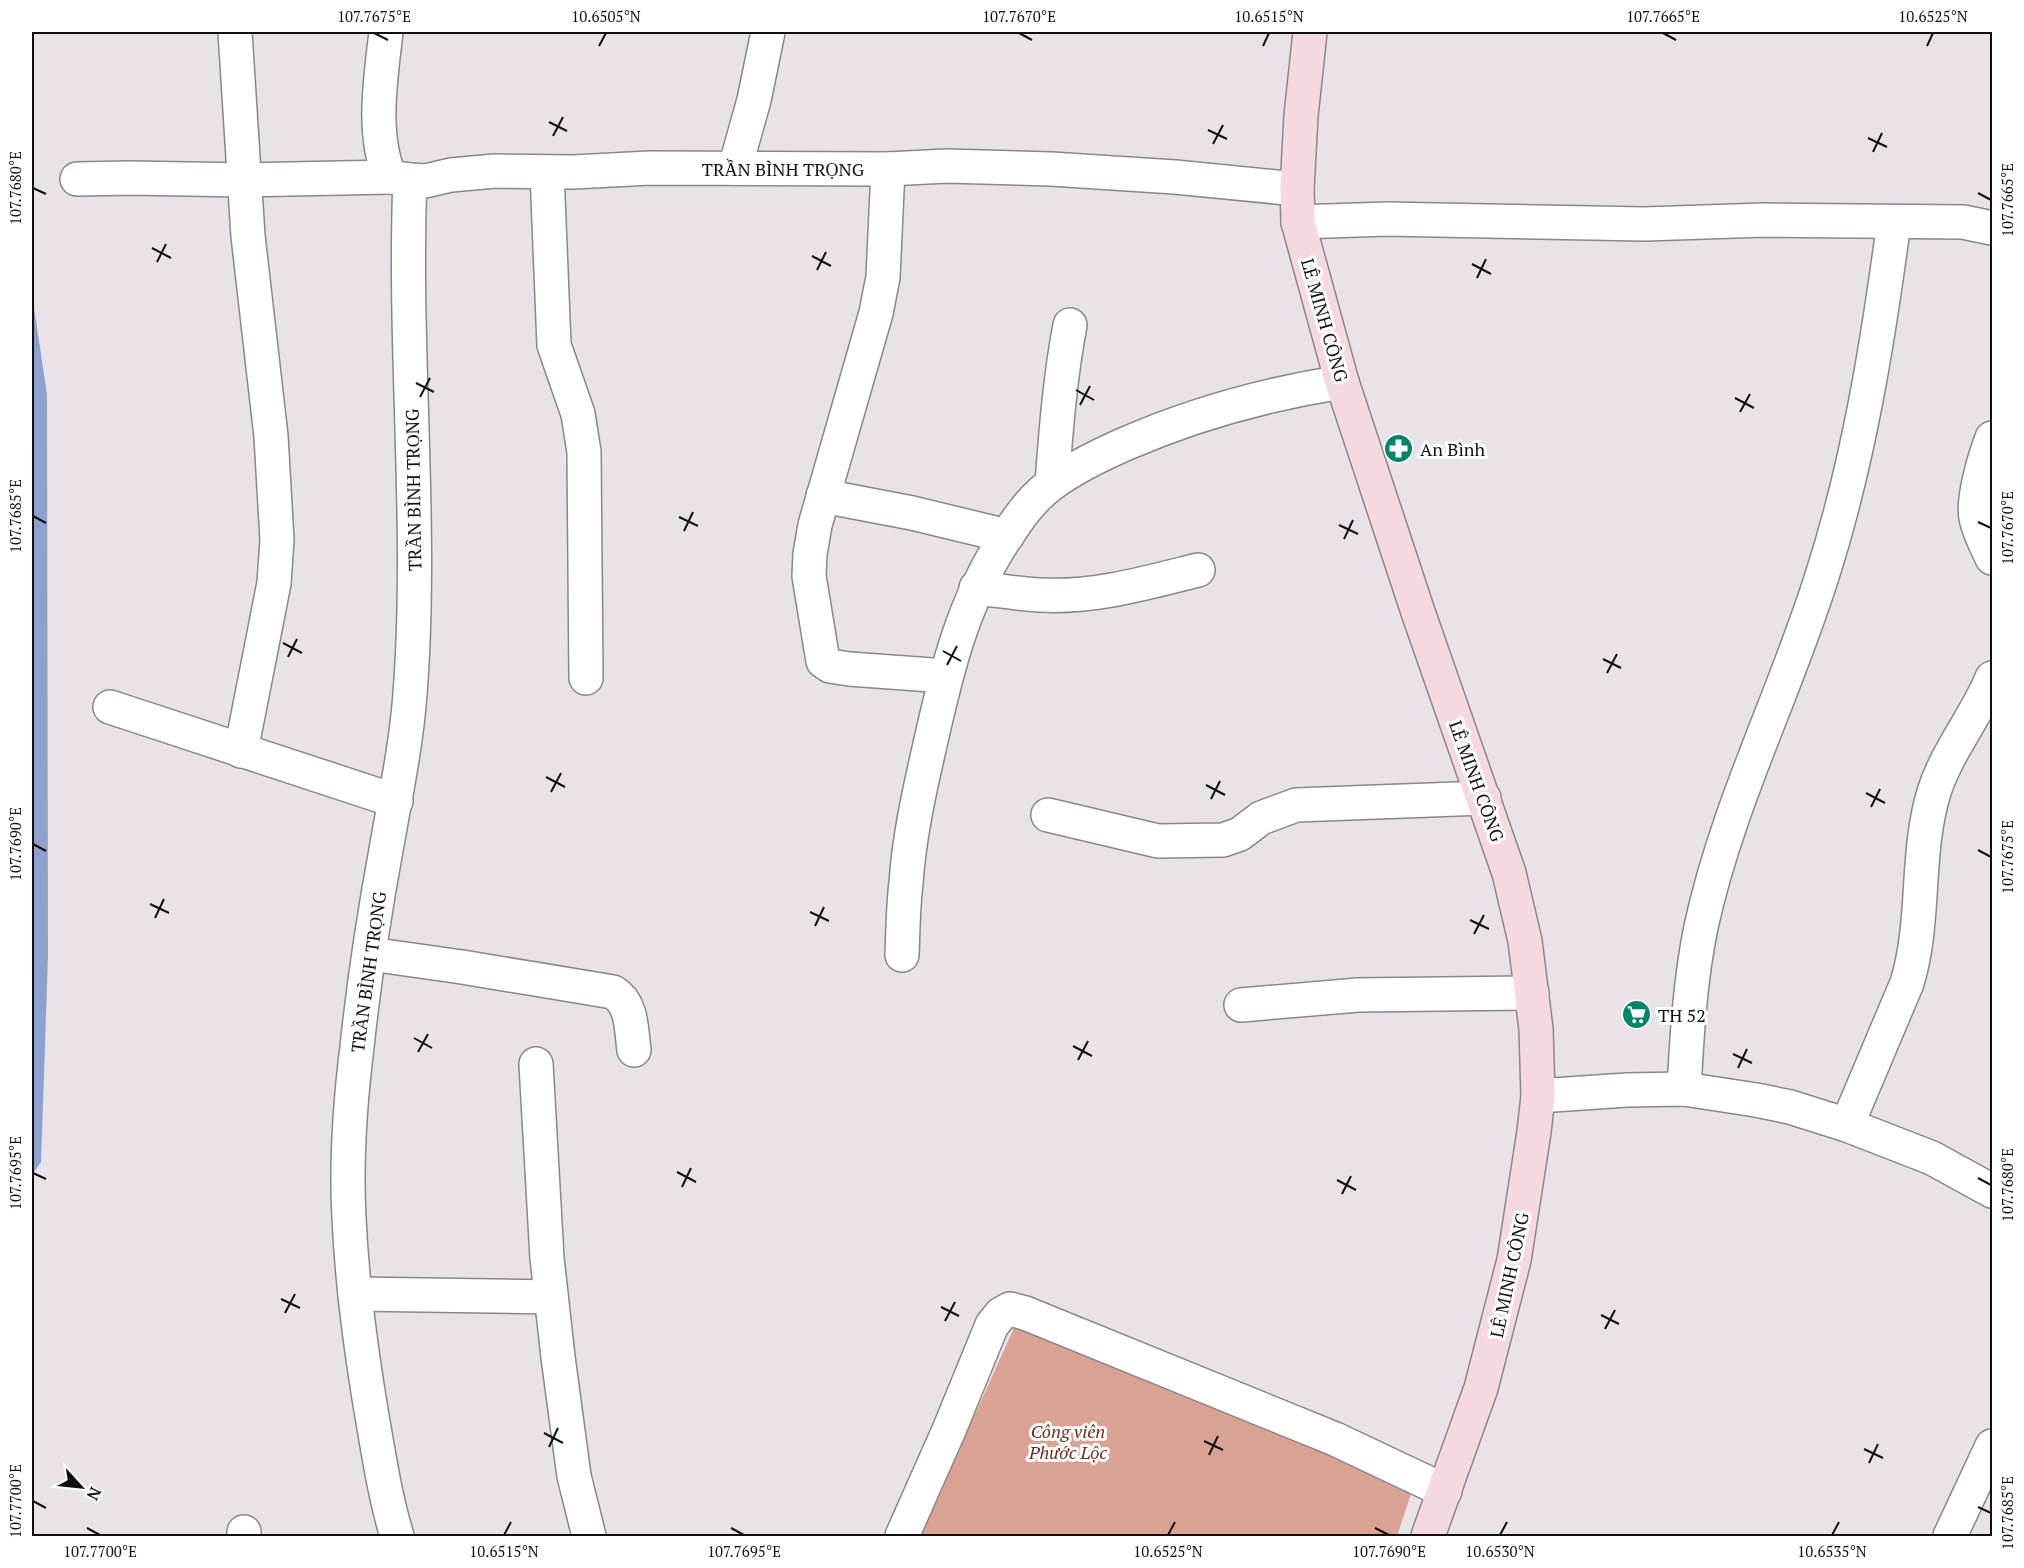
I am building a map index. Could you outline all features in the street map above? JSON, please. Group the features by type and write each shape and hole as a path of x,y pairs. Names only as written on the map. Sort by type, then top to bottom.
{"main road":[{"name":"LÊ MINH CÔNG","path":"1310,32 1301,116 1297,189 1298,222 1342,382 1425,633 1503,853 1525,941 1536,1029 1538,1096 1529,1175 1514,1260 1484,1377 1428,1536"}],"street":[{"path":"235,32 249,236 271,436 277,540 274,584 241,751"},
{"path":"77,179 400,179 382,148 379,115 386,32"},
{"path":"735,168 754,100 768,32"},
{"name":"TRẦN BÌNH TRỌNG","path":"397,1536 387,1504 364,1370 349,1216 349,1167 356,1047 386,850 406,740 411,691 416,532 408,238 400,179 425,181 473,172 735,168 888,169 947,166 1051,169 1175,177 1297,189"},
{"path":"888,169 883,277 876,314 813,535 809,576 823,661 830,666 849,669 946,676"},
{"path":"547,172 554,345 578,414 584,452 586,678"},
{"path":"1298,222 1387,219 1645,224 1764,220 1963,222 1992,228"},
{"path":"1684,1089 1687,1032 1701,927 1736,807 1822,579 1835,536 1849,483 1881,321 1894,222"},
{"path":"1052,483 1057,405 1070,325"},
{"path":"902,955 910,848 946,676 962,623 976,588 990,561 1020,516 1052,483 1108,452 1171,426 1262,396 1342,382"},
{"path":"1992,438 1979,482 1975,516 1992,558"},
{"path":"823,496 912,513 1007,536"},
{"path":"976,588 1041,595 1082,594 1127,588 1198,570"},
{"path":"1847,1125 1907,983 1913,962 1917,943 1928,817 1934,792 1944,765 1968,726 1992,678"},
{"path":"110,707 396,801"},
{"path":"1048,815 1158,841 1223,840 1240,834 1261,818 1296,806 1484,798"},
{"path":"370,954 614,992 622,997 628,1007 634,1050"},
{"path":"1241,1005 1358,995 1532,993"},
{"path":"536,1064 551,1297 574,1476 589,1536"},
{"path":"1538,1096 1684,1089 1727,1094 1790,1107 1847,1125 1932,1158 1992,1191"},
{"path":"355,1294 551,1297"},
{"path":"902,1536 992,1325 1001,1314 1011,1309 1264,1409 1335,1439 1445,1491"},
{"path":"1950,1536 1992,1446"}],"green space":[{"name":"Công viên Phước Lộc","path":"1019,1317 1416,1479 1397,1536 920,1536"}],"water":[{"path":"32,294 47,395 48,956 41,1162 32,1175"}],"place":[{"name":"An Bình","path":"1399,449"},
{"name":"TH 52","path":"1637,1015"}]}
